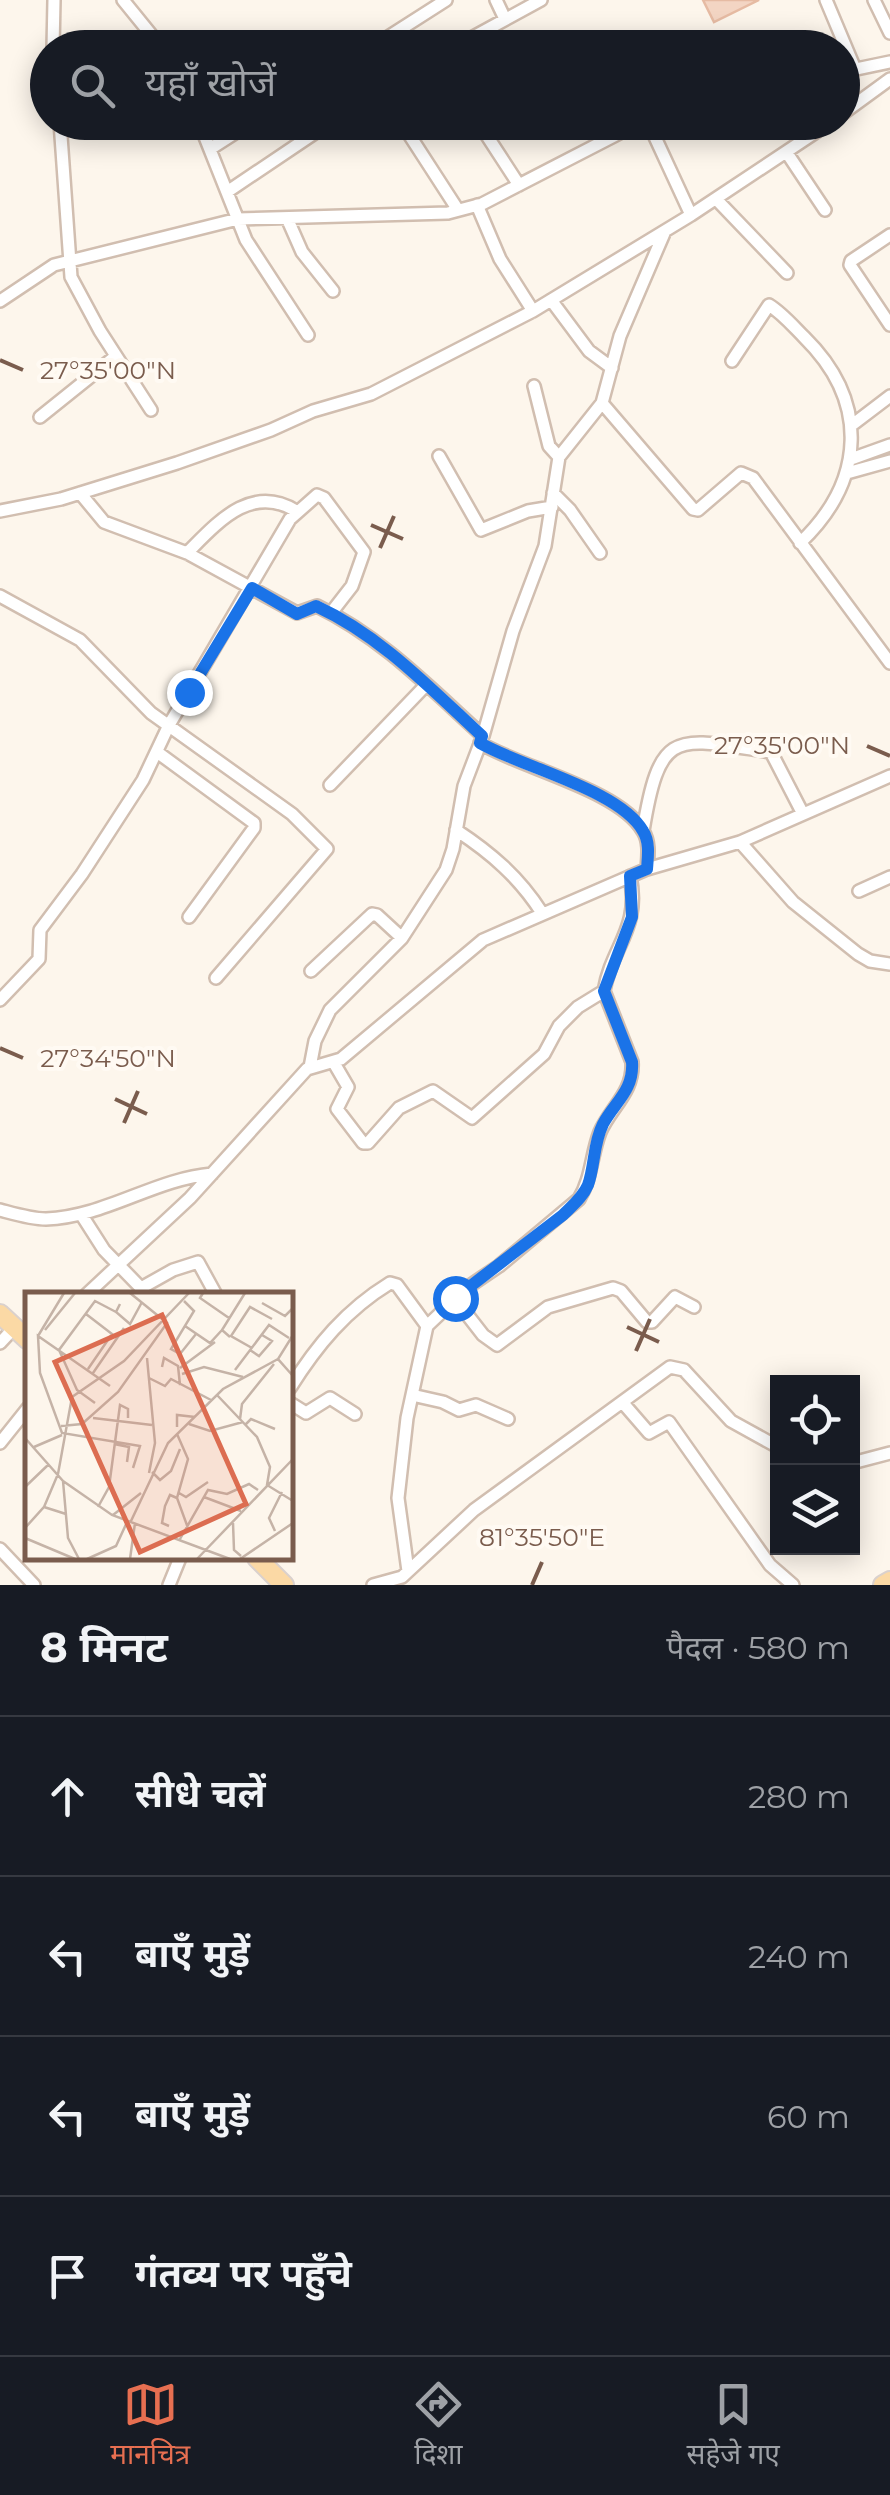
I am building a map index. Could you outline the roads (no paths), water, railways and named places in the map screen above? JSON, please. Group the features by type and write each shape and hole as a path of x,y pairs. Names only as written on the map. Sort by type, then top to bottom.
{"main road":[{"path":"0,1314 21,1334"},
{"path":"259,1560 284,1585"},
{"path":"882,1585 890,1581"}],"street":[{"path":"53,30 54,0"},
{"path":"123,0 147,30"},
{"path":"399,30 446,0"},
{"path":"496,0 505,18"},
{"path":"485,30 540,0"},
{"path":"826,0 835,30"},
{"path":"874,0 890,33"},
{"path":"860,68 890,62"},
{"path":"860,101 890,79"},
{"path":"61,140 67,262 76,289 151,410"},
{"path":"207,140 252,250 308,335"},
{"path":"210,148 223,140"},
{"path":"227,192 304,140"},
{"path":"413,140 458,210"},
{"path":"490,140 519,185"},
{"path":"0,301 54,265 238,219 458,210 477,205 605,140"},
{"path":"656,140 691,215"},
{"path":"0,512 80,493 252,436 313,410 371,394 533,311 805,140"},
{"path":"787,153 825,210"},
{"path":"716,198 787,273"},
{"path":"477,205 493,246 533,311"},
{"path":"286,218 302,252 333,292"},
{"path":"89,1292 212,1174 310,1068 315,1041 330,1010 402,938 446,870 464,786 545,546 559,457 602,403 620,336 665,231"},
{"path":"890,235 850,263 890,326"},
{"path":"550,300 589,351 612,368"},
{"path":"732,360 766,307 774,308 822,355 839,380 849,406 852,426 848,474 820,522 800,543"},
{"path":"40,417 116,356"},
{"path":"534,386 549,446 559,457"},
{"path":"852,426 890,396"},
{"path":"602,403 693,509 698,510 744,472 752,478 890,663"},
{"path":"851,459 890,445"},
{"path":"439,456 481,530 552,500"},
{"path":"848,474 890,461"},
{"path":"80,493 104,522 187,553 297,614 313,606 366,633 481,739 527,766 589,789 635,820 648,841 647,869"},
{"path":"0,1000 39,958 40,930 82,874 158,752 169,725 296,511 312,497 320,496 364,552 352,586 331,613"},
{"path":"552,500 570,510 600,553"},
{"path":"187,553 240,506 271,502 296,511"},
{"path":"0,596 80,640 151,713 292,814 327,849 216,978"},
{"path":"330,786 426,685"},
{"path":"644,831 657,766 682,744 718,744 775,754 803,814"},
{"path":"158,752 254,823 189,917"},
{"path":"310,1068 334,1063 483,940 647,869 740,842 890,776"},
{"path":"456,830 507,868 526,887 542,914"},
{"path":"740,842 792,902 858,954 870,961 890,964"},
{"path":"334,1063 348,1086 337,1108 363,1144 398,1108 433,1091 472,1118 544,1054 559,1026 578,1007 604,991 632,917 630,876"},
{"path":"858,891 890,877"},
{"path":"311,971 372,914 402,938"},
{"path":"408,1571 398,1498 412,1395 427,1326 455,1298 563,1215 587,1186 602,1127 633,1075 632,1062 604,991"},
{"path":"0,1210 44,1219 81,1214 182,1179 212,1174"},
{"path":"81,1214 118,1266 143,1288 174,1270 198,1262 214,1292"},
{"path":"292,1385 318,1345 342,1318 390,1283 397,1285 427,1326"},
{"path":"455,1298 497,1345 548,1307 613,1288 647,1322 652,1322 676,1296 694,1307"},
{"path":"0,1343 21,1334"},
{"path":"374,1585 394,1581 408,1571 474,1510 623,1403 658,1373 677,1366 731,1421 770,1443"},
{"path":"412,1395 459,1410 476,1405 508,1418"},
{"path":"292,1404 306,1413 330,1398 355,1414"},
{"path":"623,1403 649,1433 670,1422 770,1565 792,1585"},
{"path":"0,1443 25,1412"},
{"path":"860,1461 890,1453"},
{"path":"0,1549 34,1585"},
{"path":"168,1585 179,1560"}]}
